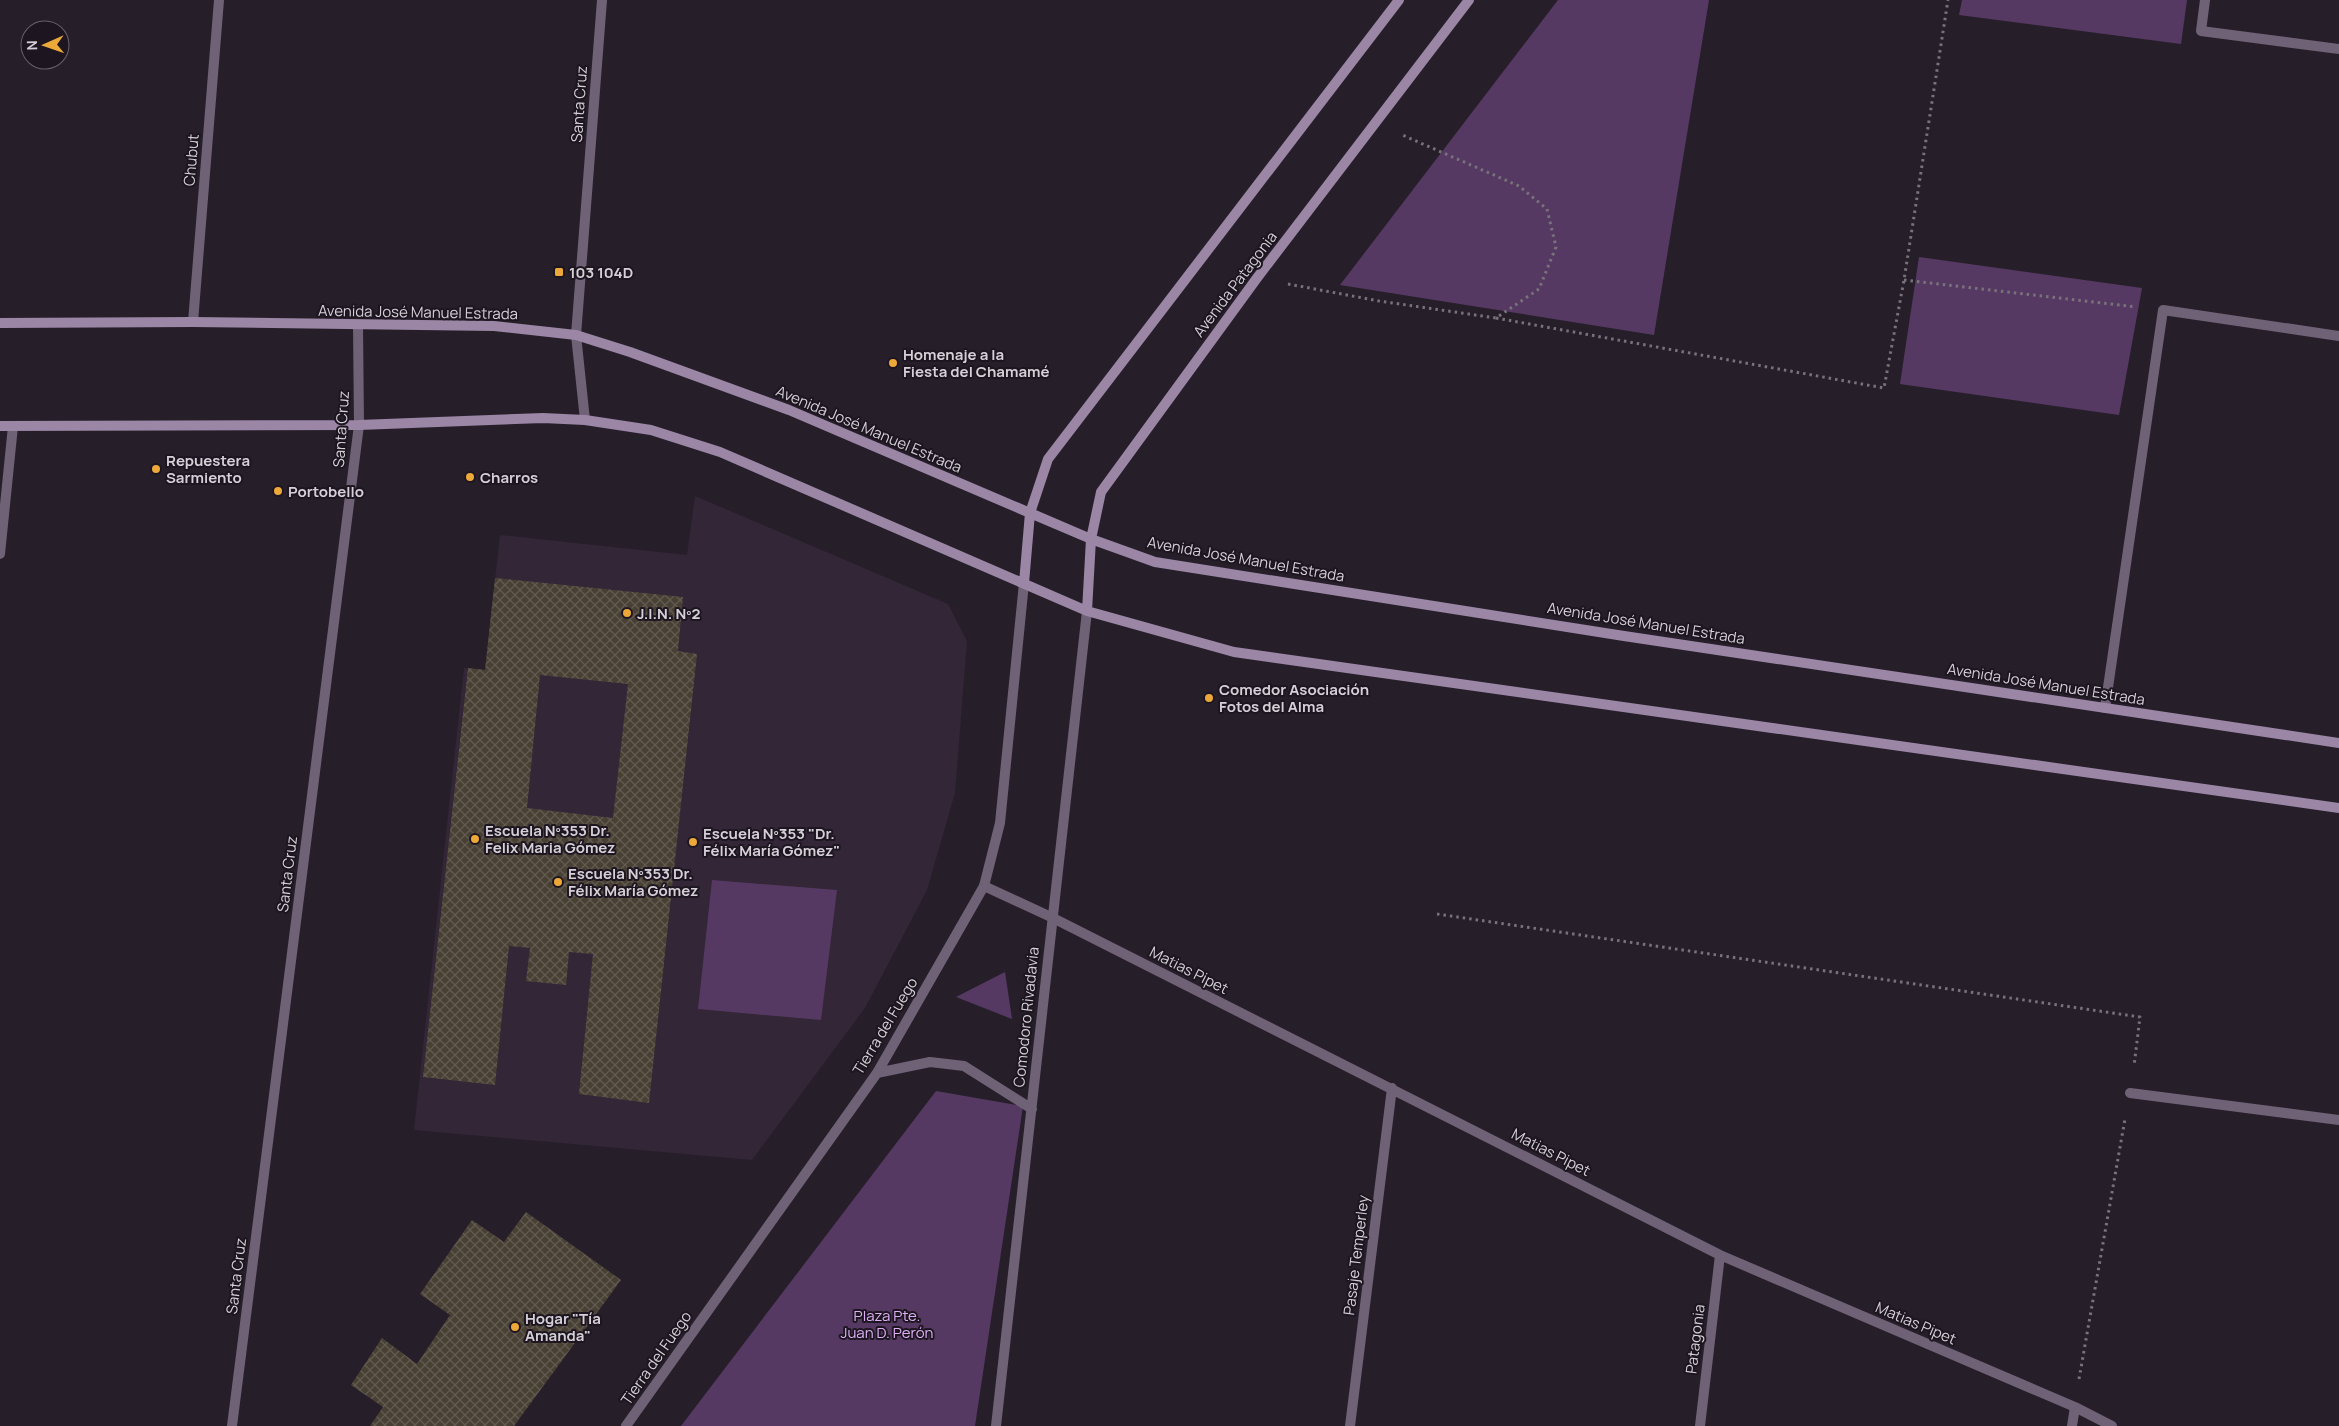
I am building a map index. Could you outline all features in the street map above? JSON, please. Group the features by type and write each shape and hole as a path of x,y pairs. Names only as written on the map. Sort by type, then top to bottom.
{"main road":[{"path":"1024,583 1030,513 1048,459 1399,0"},
{"name":"Avenida Patagonia","path":"1087,611 1091,539 1102,492 1258,278 1469,0"},
{"name":"Avenida José Manuel Estrada","path":"0,323 193,322 358,326 494,326 576,335 630,352 789,410 1091,539 1155,562 2339,743"},
{"path":"0,426 359,425 543,418 584,420 651,430 720,452 1087,611 1234,652 2339,808"}],"street":[{"name":"Chubut","path":"193,322 219,0"},
{"name":"Santa Cruz","path":"584,420 576,335 602,0"},
{"path":"2205,0 2201,31 2339,49"},
{"path":"2105,708 2163,310 2339,336"},
{"name":"Santa Cruz","path":"232,1426 359,425 358,326"},
{"path":"0,554 13,426"},
{"name":"Tierra del Fuego","path":"626,1426 877,1073 984,886 1000,823 1024,583"},
{"name":"Comodoro Rivadavia","path":"996,1426 1032,1109 1050,917 1087,611"},
{"name":"Matias Pipet","path":"984,886 1050,917 1392,1088 1720,1255 2075,1407 2112,1426"},
{"path":"877,1073 930,1062 964,1066 1032,1109"},
{"name":"Pasaje Temperley","path":"1350,1426 1392,1088"},
{"path":"2130,1092 2339,1120"},
{"name":"Patagonia","path":"1700,1426 1720,1255"},
{"path":"2072,1426 2075,1407"}],"path":[{"path":"1258,278 1379,301 1496,318 1884,388 1904,280 1948,0"},
{"path":"1376,124 1519,186 1547,209 1556,247 1540,289 1496,318"},
{"path":"1904,280 2163,310"},
{"path":"1438,914 2140,1017 2130,1092 2075,1407"}],"shaded area":[{"name":"Escuela Nº353 \"Dr. Félix María Gómez\"","path":"695,496 948,604 967,641 955,793 927,890 865,1008 752,1160 414,1130 464,668 485,670 500,535 687,555"}],"green space":[{"path":"1558,0 1709,0 1654,335 1340,285"},
{"path":"1962,0 2187,0 2181,44 1959,15"},
{"path":"1919,257 2142,288 2119,415 1900,384"},
{"path":"712,880 837,890 821,1020 698,1009"},
{"path":"1005,972 1012,1019 956,997"},
{"name":"Plaza Pte. Juan D. Perón","path":"936,1091 1023,1106 975,1426 681,1426"}],"building":[{"name":"Escuela Nº353 Dr. Félix María Gómez","path":"495,578 683,597 678,651 697,654 649,1103 579,1094 593,954 569,952 566,985 526,981 530,948 509,946 495,1085 423,1077 468,668 485,670","holes":["540,675 628,684 613,818 527,808"]},
{"name":"Hogar \"Tía Amanda\"","path":"526,1212 621,1280 514,1426 370,1426 383,1407 351,1385 382,1338 417,1364 450,1315 420,1294 472,1220 504,1242"}],"place":[{"name":"103 104D","path":"559,272"},
{"name":"Homenaje a la Fiesta del Chamamé","path":"893,363"},
{"name":"Repuestera Sarmiento","path":"156,469"},
{"name":"Charros","path":"470,477"},
{"name":"Portobello","path":"278,491"},
{"name":"J.I.N. Nº2","path":"627,613"},
{"name":"Comedor Asociación Fotos del Alma","path":"1209,698"},
{"name":"Escuela Nº353 Dr. Felix Maria Gómez","path":"475,839"},
{"name":"Escuela Nº353 \"Dr. Félix María Gómez\"","path":"693,842"},
{"name":"Escuela Nº353 Dr. Félix María Gómez","path":"558,882"},
{"name":"Hogar \"Tía Amanda\"","path":"515,1327"}]}
